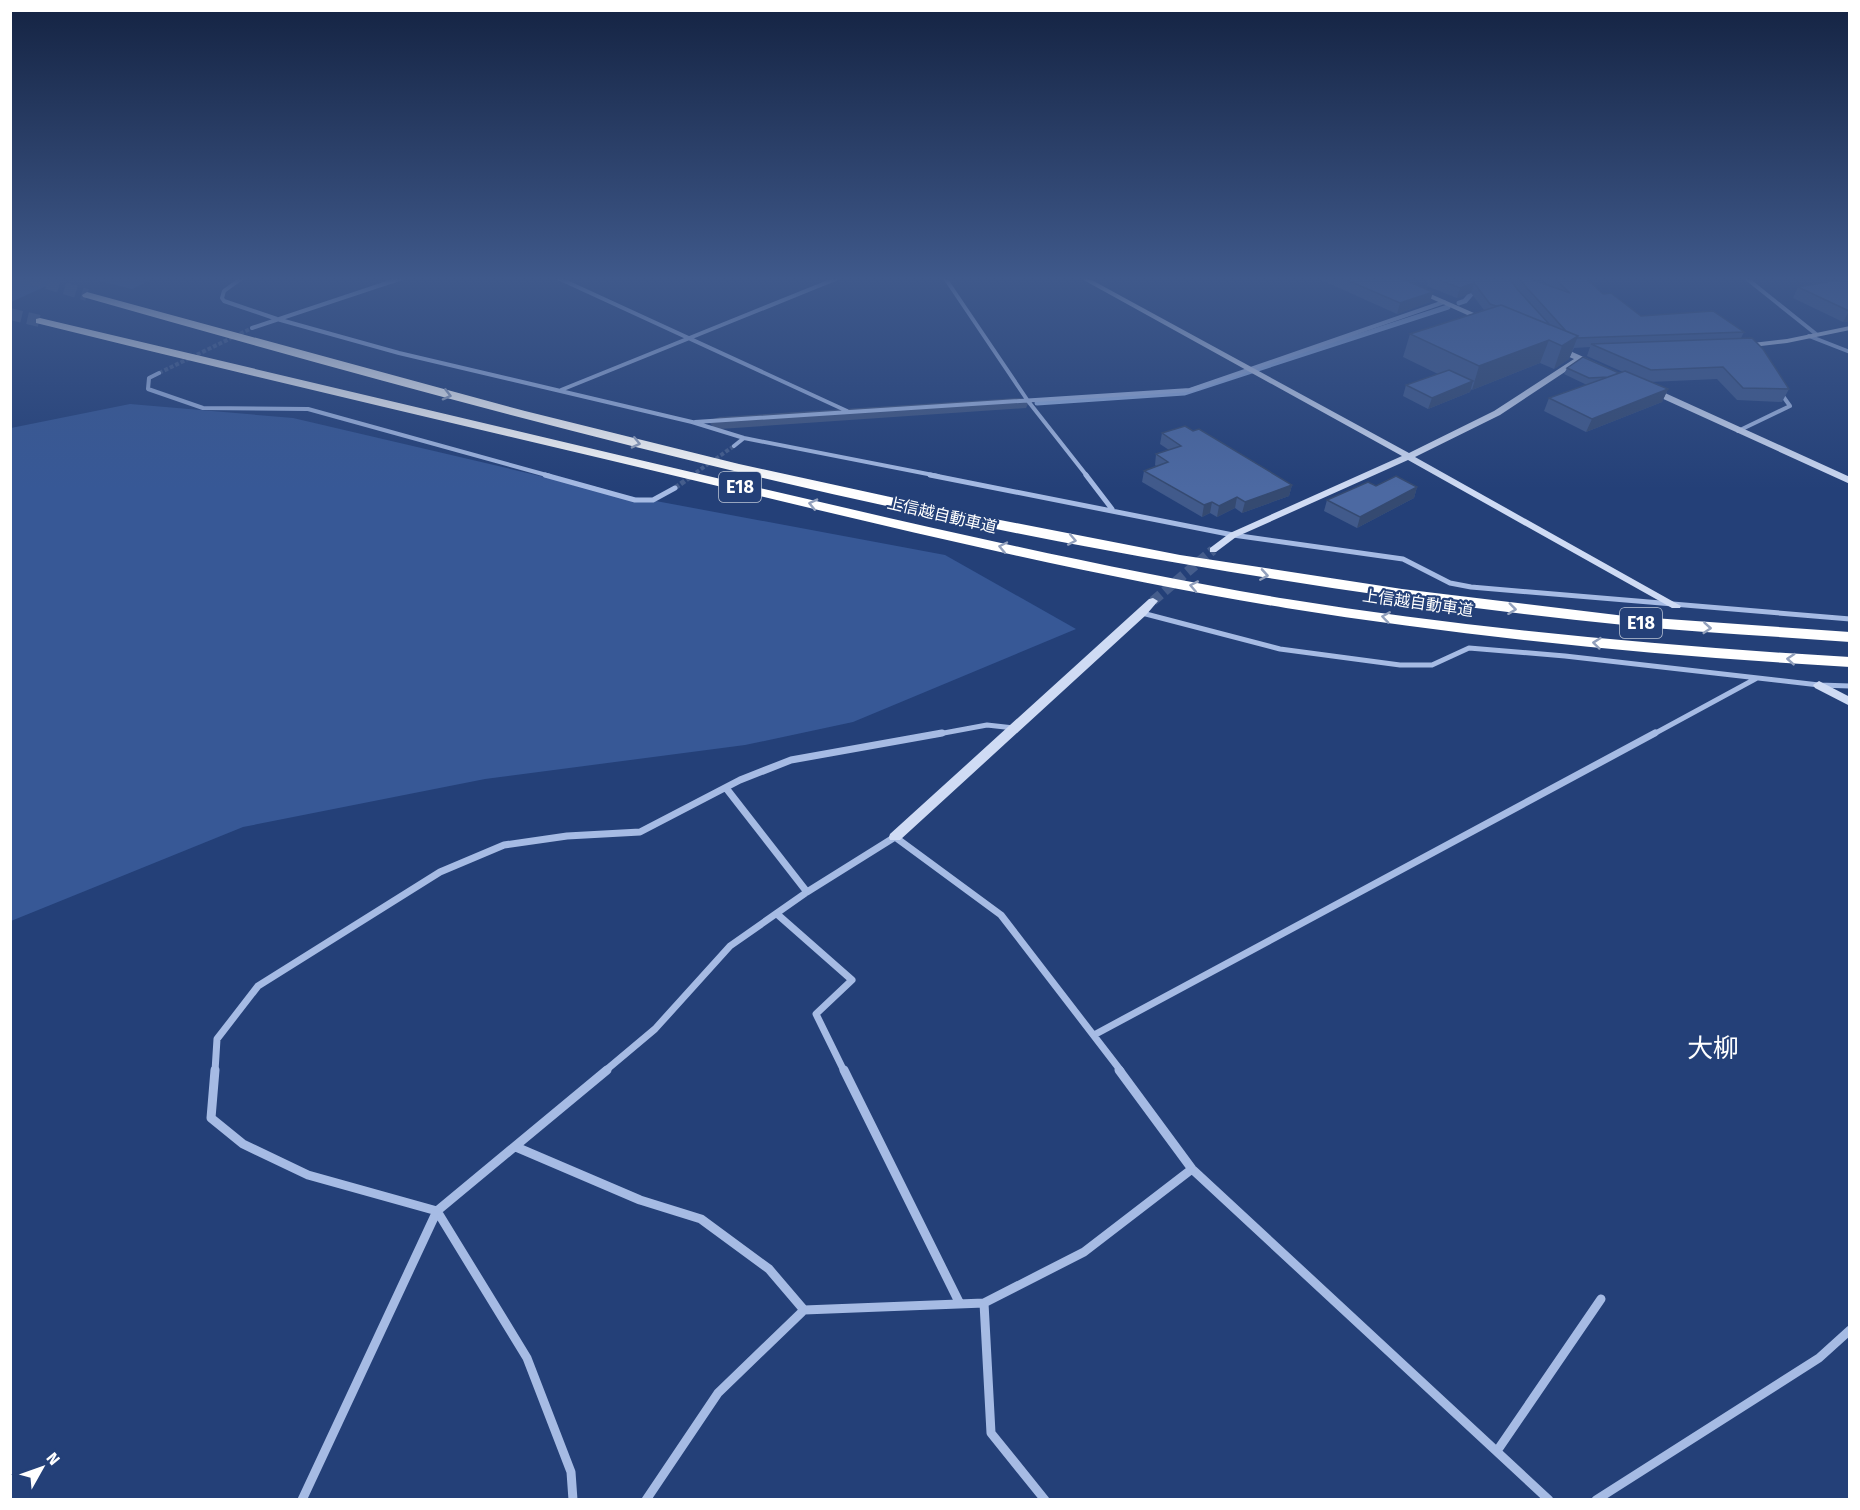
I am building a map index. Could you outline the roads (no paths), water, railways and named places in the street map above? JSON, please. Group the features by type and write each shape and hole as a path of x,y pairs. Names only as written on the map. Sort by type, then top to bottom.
{"highway":[{"name":"上信越自動車道","path":"157,348 981,542 1208,589 1444,626 1674,651 1850,662"},
{"name":"上信越自動車道","path":"280,348 444,394 649,446 949,515 1218,567 1434,600 1667,625 1850,637"}],"street":[{"path":"383,348 692,422 744,438 1233,535 1403,559 1450,583 1471,587 1850,619"},
{"path":"560,391 663,348"},
{"path":"711,348 847,411"},
{"path":"993,348 1028,401 1112,510"},
{"path":"1215,348 1676,606"},
{"path":"692,422 1190,390 1312,348"},
{"path":"1557,348 1599,368"},
{"path":"1563,348 1566,352"},
{"path":"1753,348 1757,354"},
{"path":"1566,352 1590,351"},
{"path":"1213,550 1233,535 1410,456 1497,413 1578,359"},
{"path":"159,373 149,378 148,389 203,408 308,409 635,500 653,500 675,488"},
{"path":"1640,385 1850,481"},
{"path":"1738,431 1790,406 1779,389"},
{"path":"734,446 744,438"},
{"path":"302,1500 437,1211 655,1029 730,946 807,892 895,837 1142,614 1153,601"},
{"path":"1142,614 1280,649 1400,666 1432,665 1469,648 1566,656 1820,685 1850,686"},
{"path":"1094,1035 1757,678"},
{"path":"1820,685 1850,702"},
{"path":"573,1500 571,1472 527,1358 437,1211 308,1176 243,1144 211,1118 217,1039 258,986 440,872 504,845 567,836 640,832 726,788 791,760 987,725 1015,728"},
{"path":"726,788 807,892"},
{"path":"895,837 1001,915 1094,1035 1192,1169 1550,1500"},
{"path":"777,914 852,980 816,1014 960,1304"},
{"path":"516,1147 640,1200 701,1220 769,1269 804,1310"},
{"path":"646,1500 718,1393 804,1310 984,1303 1084,1252 1192,1169"},
{"path":"1497,1451 1601,1299"},
{"path":"984,1303 991,1433 1045,1500"},
{"path":"1596,1500 1819,1358 1850,1330"}],"waterway":[{"path":"1037,403 1184,393 1321,348"},
{"path":"765,420 1019,404"},
{"path":"720,423 755,421"}],"tunnel":[{"path":"159,373 210,348"},
{"path":"691,476 734,446"},
{"path":"675,488 693,475"},
{"path":"1153,601 1213,550"}],"district":[{"name":"大柳","path":"1713,1048"}]}
